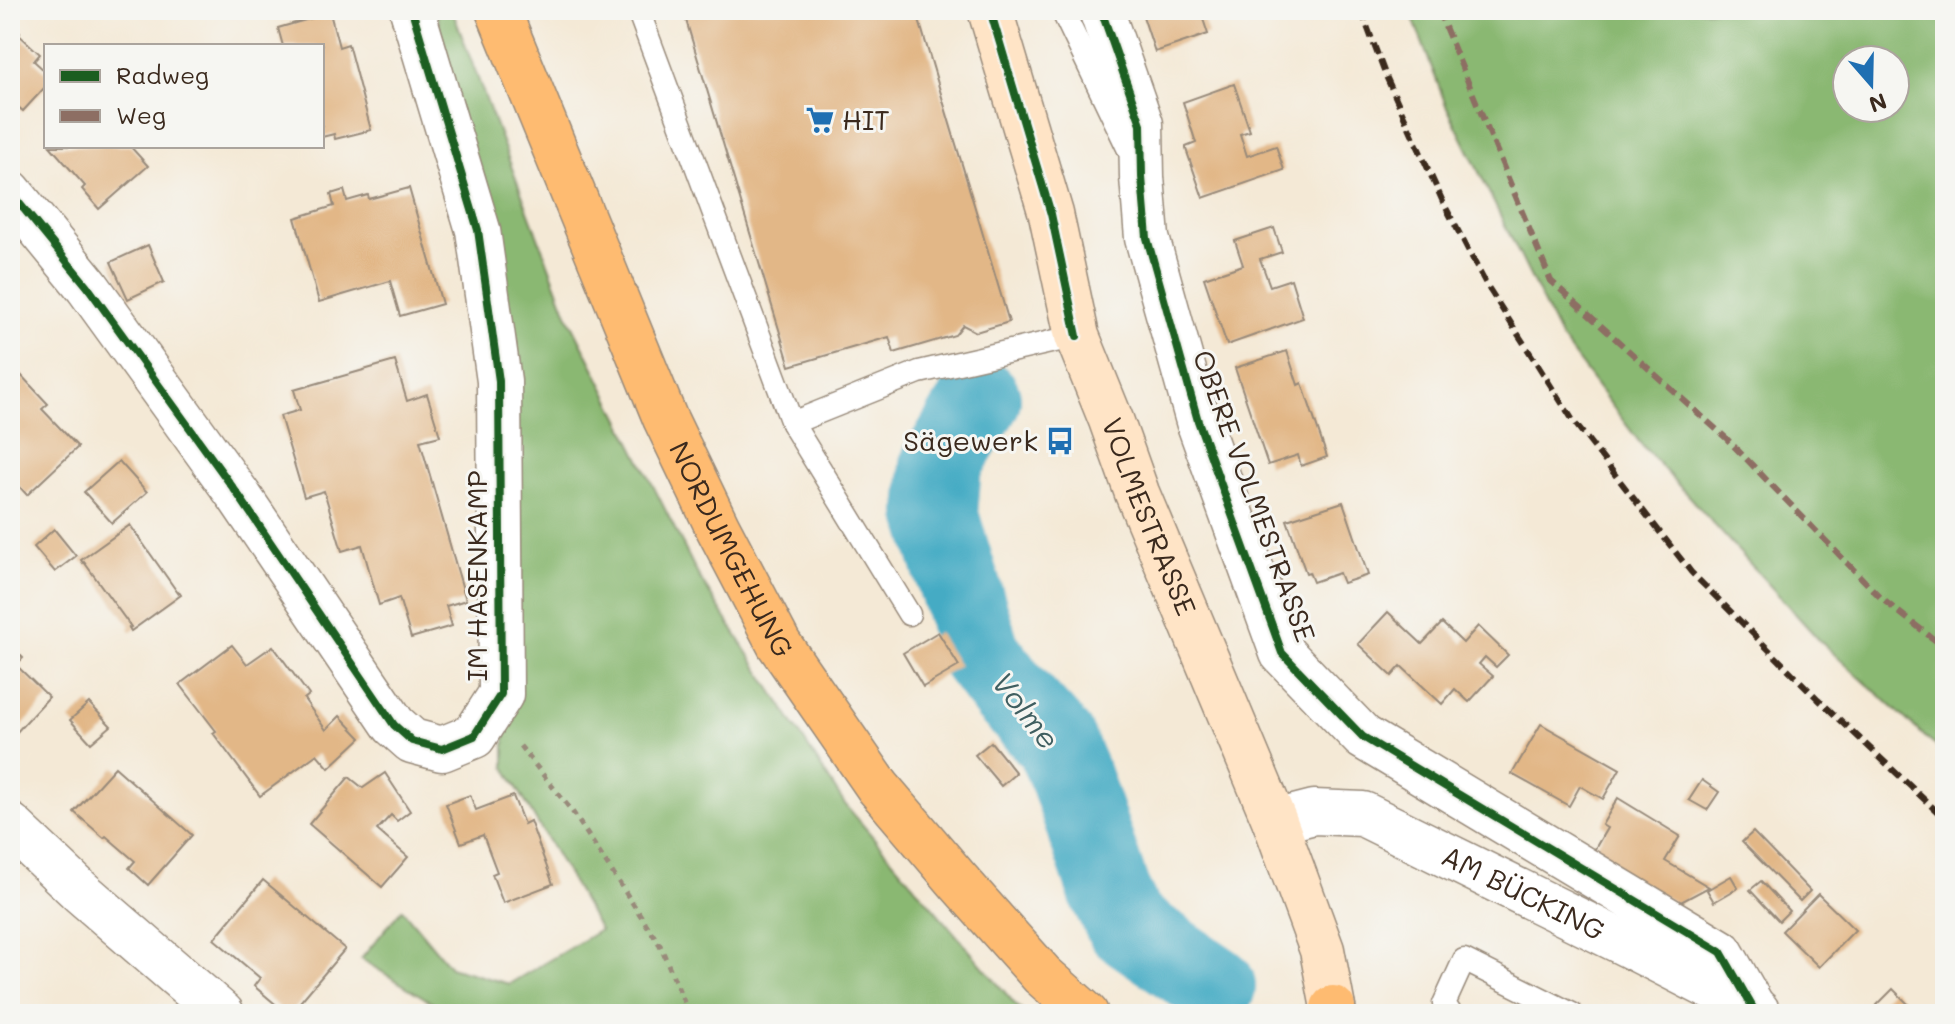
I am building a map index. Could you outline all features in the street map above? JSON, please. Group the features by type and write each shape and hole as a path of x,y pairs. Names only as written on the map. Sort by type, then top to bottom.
{"main road":[{"name":"NORDUMGEHUNG","path":"498,10 665,418 779,644 878,787 1042,975 1086,1014"},
{"name":"VOLMESTRASSE","path":"990,10 1051,214 1077,336 1137,493 1275,822 1322,950 1332,1012"}],"street":[{"name":"IM HASENKAMP","path":"10,192 87,286 239,496 394,725 412,741 442,749 474,736 501,694 499,381 478,230 412,10"},
{"name":"OBERE VOLMESTRASSE","path":"1101,10 1141,124 1147,238 1198,421 1282,653 1363,737 1721,952 1756,1011"},
{"name":"AM BÜCKING","path":"1275,822 1314,812 1363,814 1756,1011"},
{"path":"10,825 81,892 222,1014"}],"lane":[{"path":"638,10 792,423 909,614"},
{"path":"1062,10 1142,177"},
{"path":"792,423 919,372 1077,336"},
{"path":"1451,1014 1444,1004 1464,960 1572,1014"}],"path":[{"path":"492,710 572,811 660,945 689,1014"}],"green space":[{"path":"436,10 452,10 568,316 698,575 844,803 1025,1014 451,1014 361,959 402,909 450,967 509,984 600,930 505,767 505,598 513,348"},
{"path":"1410,10 1945,10 1945,755 1821,642 1641,444 1560,337 1446,105"}],"building":[{"path":"683,10 916,10 1009,322 976,332 963,325 955,335 894,353 889,337 790,366"},
{"path":"1141,10 1200,10 1208,34 1155,52"},
{"path":"330,13 339,47 348,44 371,130 335,139 334,134 324,136 324,44 282,44 278,28"},
{"path":"10,22 40,54 34,61 44,70 44,88 23,111 10,100"},
{"path":"1234,84 1250,131 1240,134 1247,156 1276,146 1284,170 1203,198 1186,149 1196,143 1183,102"},
{"path":"52,148 132,148 148,166 99,209 82,189 85,186"},
{"path":"409,188 442,304 400,316 390,281 319,302 295,218 334,206 331,194 344,190 347,201 368,195 369,199"},
{"path":"1274,228 1282,252 1260,259 1270,286 1291,279 1303,318 1227,345 1204,278 1243,265 1235,241"},
{"path":"148,245 164,282 128,299 111,262"},
{"path":"1287,351 1298,385 1302,383 1327,457 1301,466 1298,455 1268,465 1235,368"},
{"path":"395,361 407,401 427,394 440,436 420,441 466,600 446,606 452,626 411,638 399,598 379,605 362,545 342,551 324,491 304,497 280,416 300,410 294,390"},
{"path":"19,373 48,404 42,409 78,447 27,495 10,476 10,376 13,378"},
{"path":"119,461 147,492 112,523 84,492"},
{"path":"1343,502 1368,575 1343,583 1339,573 1313,582 1309,572 1306,573 1287,520"},
{"path":"130,525 181,595 131,631 81,560"},
{"path":"54,529 76,556 55,572 34,547"},
{"path":"1388,612 1422,644 1442,623 1463,643 1478,626 1508,655 1496,667 1485,657 1479,664 1493,676 1469,702 1455,689 1442,704 1401,666 1392,676 1358,644"},
{"path":"938,632 959,666 923,687 903,653"},
{"path":"10,645 23,658 16,665 49,697 14,735 10,731"},
{"path":"232,645 247,664 273,646 309,695 304,699 326,730 340,716 361,738 329,768 317,754 260,796 180,684"},
{"path":"89,703 111,726 91,743 70,720"},
{"path":"1541,724 1620,769 1603,799 1580,786 1569,806 1512,774"},
{"path":"991,742 1016,773 1001,786 975,755"},
{"path":"115,767 192,835 148,885 129,868 135,861 74,812"},
{"path":"385,773 410,811 397,821 391,815 377,830 408,857 382,887 309,824 349,777 363,788"},
{"path":"1702,780 1719,792 1707,810 1689,800"},
{"path":"470,795 476,810 513,796 524,824 530,821 553,884 503,903 492,874 497,872 483,835 461,843 446,804"},
{"path":"1618,798 1680,836 1665,861 1709,887 1677,904 1592,854 1607,828 1602,825"},
{"path":"1753,832 1810,891 1800,901 1742,842"},
{"path":"1731,876 1738,888 1714,902 1707,890"},
{"path":"263,880 345,949 290,1014 254,986 260,978 214,939"},
{"path":"1761,881 1789,911 1779,921 1750,890"},
{"path":"1818,894 1855,930 1819,967 1782,931"},
{"path":"1893,989 1918,1014 1868,1014"}],"waterway":[{"name":"Volme","path":"980,399 941,465 937,513 980,654 1010,693 1055,742 1110,893 1126,925 1215,986"}],"railway":[{"path":"1361,10 1385,74 1443,202 1486,284 1574,422 1691,572 1818,699 1945,819"}],"marked path":[{"path":"1438,10 1551,281 1726,438 1882,599 1945,648"}],"cycle path":[{"path":"10,192 87,286 239,496 394,725 412,741 442,749 474,736 501,694 499,381 478,230 412,10"},
{"path":"990,10 1051,214 1077,336"},
{"path":"1101,10 1141,124 1147,238 1198,421 1282,653 1363,737 1721,952 1753,1008"}],"place":[{"name":"HIT","path":"820,120"},
{"name":"Sägewerk","path":"1060,441"}]}
